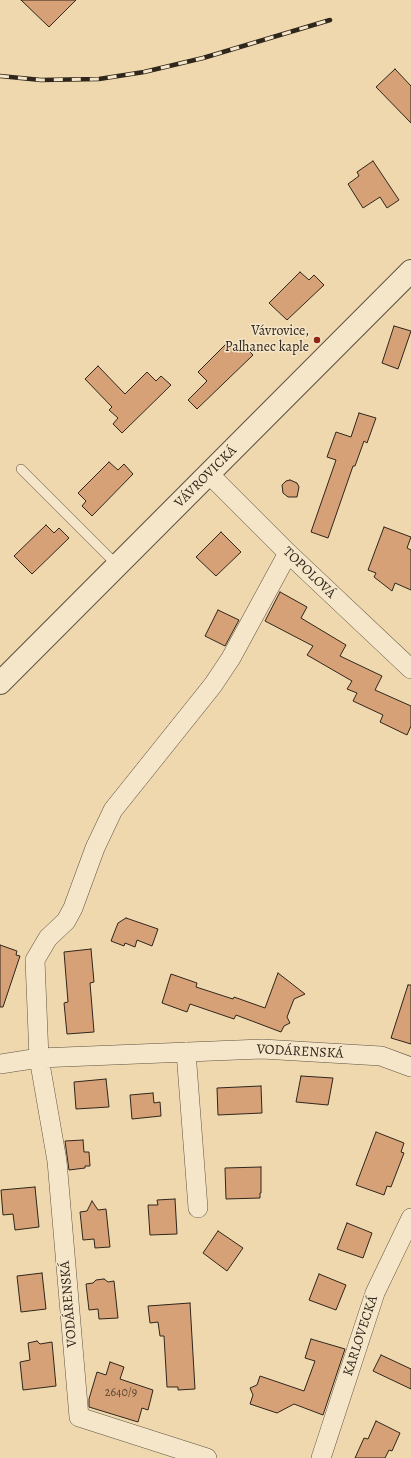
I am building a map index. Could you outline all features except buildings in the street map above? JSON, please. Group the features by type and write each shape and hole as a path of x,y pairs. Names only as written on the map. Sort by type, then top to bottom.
{"street":[{"name":"VÁVROVICKÁ","path":"0,683 411,271"},
{"name":"TOPOLOVÁ","path":"209,474 288,553 411,669"},
{"name":"VODÁRENSKÁ","path":"207,1458 79,1418 56,1161 39,1058 35,960 48,938 66,921 73,908 94,848 112,810 213,685 231,658 288,553"},
{"name":"VODÁRENSKÁ","path":"0,1064 39,1058 262,1049 381,1056 411,1067"},
{"path":"186,1052 198,1208"},
{"name":"KARLOVECKÁ","path":"321,1458 375,1293 411,1218"}],"lane":[{"path":"21,469 118,566"}],"railway":[{"path":"0,76 41,80 99,79 144,72 203,58 330,20"}],"place":[{"name":"Vávrovice, Palhanec kaple","path":"317,340"}]}
